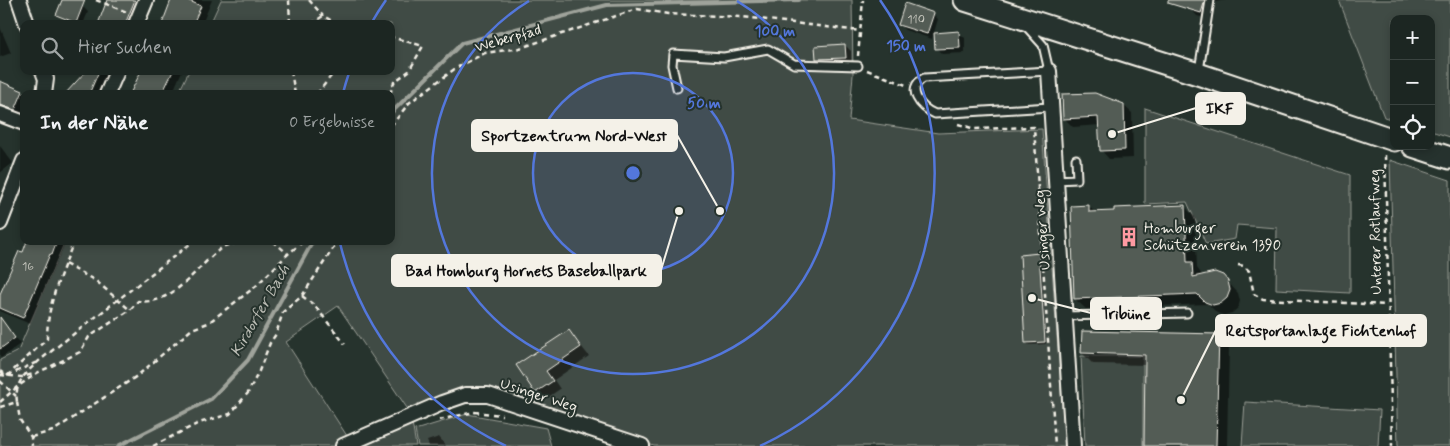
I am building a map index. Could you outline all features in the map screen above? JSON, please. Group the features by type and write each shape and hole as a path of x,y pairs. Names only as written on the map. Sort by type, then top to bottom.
{"main road":[{"path":"965,0 1019,19 1198,74 1390,139"},
{"path":"1425,150 1450,158"}],"street":[{"path":"19,0 26,20"},
{"path":"138,20 146,0"},
{"name":"Usinger Weg","path":"1049,71 1073,446"},
{"path":"44,75 45,90"},
{"path":"109,90 115,75"},
{"path":"0,114 20,122"},
{"path":"0,224 20,172"},
{"name":"Usinger Weg","path":"344,446 442,403 465,395 473,395 488,396 642,446"}],"lane":[{"path":"1198,74 1210,0"},
{"path":"1019,19 1043,45 1049,71 924,78 911,86 922,106 935,114 1050,107"},
{"path":"677,88 672,64 673,54 724,57 768,49 794,64 858,66"},
{"path":"1055,180 1076,179 1076,159"},
{"path":"1064,316 1187,313"}],"path":[{"path":"96,0 136,20"},
{"path":"289,0 290,20"},
{"path":"309,0 323,16 330,20"},
{"path":"863,0 858,66 893,81 911,86"},
{"name":"Weberpfad","path":"395,121 409,103 456,68 485,54 520,48 637,9 668,14 743,17 860,31"},
{"path":"317,20 323,16"},
{"path":"391,90 394,82 409,71 423,46 395,38"},
{"path":"292,75 294,90"},
{"path":"320,90 332,75"},
{"path":"1034,127 1055,446"},
{"name":"Unterer Rotlaufweg","path":"1390,139 1387,304 1392,446"},
{"path":"7,376 47,339 47,319 72,245"},
{"path":"185,250 188,245"},
{"path":"32,446 31,437 20,420 16,396 17,387 22,377 40,360 190,245"},
{"path":"0,402 37,373 80,352 89,337 130,310 138,302 152,303 179,287 225,246 230,245"},
{"path":"278,245 288,254"},
{"path":"31,437 53,430 137,376 192,329 208,323 255,287 299,245"},
{"path":"153,446 199,423 230,414 248,393 270,343 276,334 283,312 302,296 335,245"},
{"path":"65,264 96,281 130,310"},
{"path":"1238,266 1244,266 1249,272 1254,294 1263,299 1387,304"},
{"path":"302,296 314,305 345,344"},
{"path":"7,376 40,360"},
{"path":"0,372 7,376"},
{"path":"0,376 22,377 37,373"},
{"path":"0,382 16,396"},
{"path":"0,408 17,402"},
{"path":"434,421 474,412 506,416"}],"shaded area":[{"path":"221,0 852,0 853,75 849,120 938,133 1042,129 1065,446 654,446 495,393 464,387 410,411 416,446 0,446 0,360 18,351 63,245 395,245 395,90 180,90 187,75 395,75 395,20 212,20","holes":["338,306 409,411 349,439 286,342"]},
{"path":"1339,0 1450,0 1450,137 1435,132 1435,15 1390,15 1390,119 1384,117"},
{"path":"1145,108 1350,175 1350,293 1276,289 1277,228 1237,225 1235,239 1206,244 1187,202 1145,204"},
{"path":"1390,160 1450,180 1450,446 1398,446"},
{"path":"1081,356 1143,356 1143,446 1085,446"},
{"path":"1245,402 1380,410 1378,446 1242,446"},
{"path":"467,414 546,428 551,446 418,446 415,430"}],"building":[{"path":"62,0 85,0 77,20 68,20 56,15"},
{"path":"107,0 135,0 127,20 100,20"},
{"path":"171,0 187,0 201,6 195,20 164,20"},
{"path":"1168,0 1205,0 1201,13 1168,3"},
{"path":"905,3 934,13 927,34 898,25"},
{"path":"959,31 960,48 935,49 934,33"},
{"path":"845,44 846,58 816,59 815,46"},
{"path":"82,75 97,75 91,90 69,90"},
{"path":"139,75 171,75 164,90 132,90"},
{"path":"0,81 21,90 20,98 15,110 0,105"},
{"path":"1095,93 1124,104 1125,150 1100,151 1098,117 1063,119 1062,94"},
{"name":"Homburger Schützenverein 1390","path":"1089,205 1089,212 1114,211 1114,208 1185,205 1187,262 1192,262 1193,277 1215,272 1223,275 1228,281 1230,290 1227,298 1221,303 1213,305 1205,302 1197,294 1074,299 1071,206"},
{"path":"26,245 56,245 23,318 0,308 0,294 19,251 23,252"},
{"path":"1039,253 1045,342 1025,343 1020,255"},
{"path":"0,317 15,338 0,349"},
{"path":"569,330 581,347 546,371 553,381 535,393 516,365"},
{"path":"1082,331 1219,334 1216,446 1144,446 1145,355 1081,353"}],"waterway":[{"name":"Kirdorfer Bach","path":"395,109 462,43 607,5 799,0"},
{"name":"Kirdorfer Bach","path":"118,446 211,399 248,360 311,245"}],"place":[{"name":"IKF","path":"1112,134"},
{"name":"Bad Homburg Hornets Baseballpark","path":"679,211"},
{"name":"Sportzentrum Nord-West","path":"720,211"},
{"name":"Homburger Schützenverein 1390","path":"1129,237"},
{"name":"Tribüne","path":"1032,298"},
{"name":"Reitsportanlage Fichtenhof","path":"1181,400"}]}
